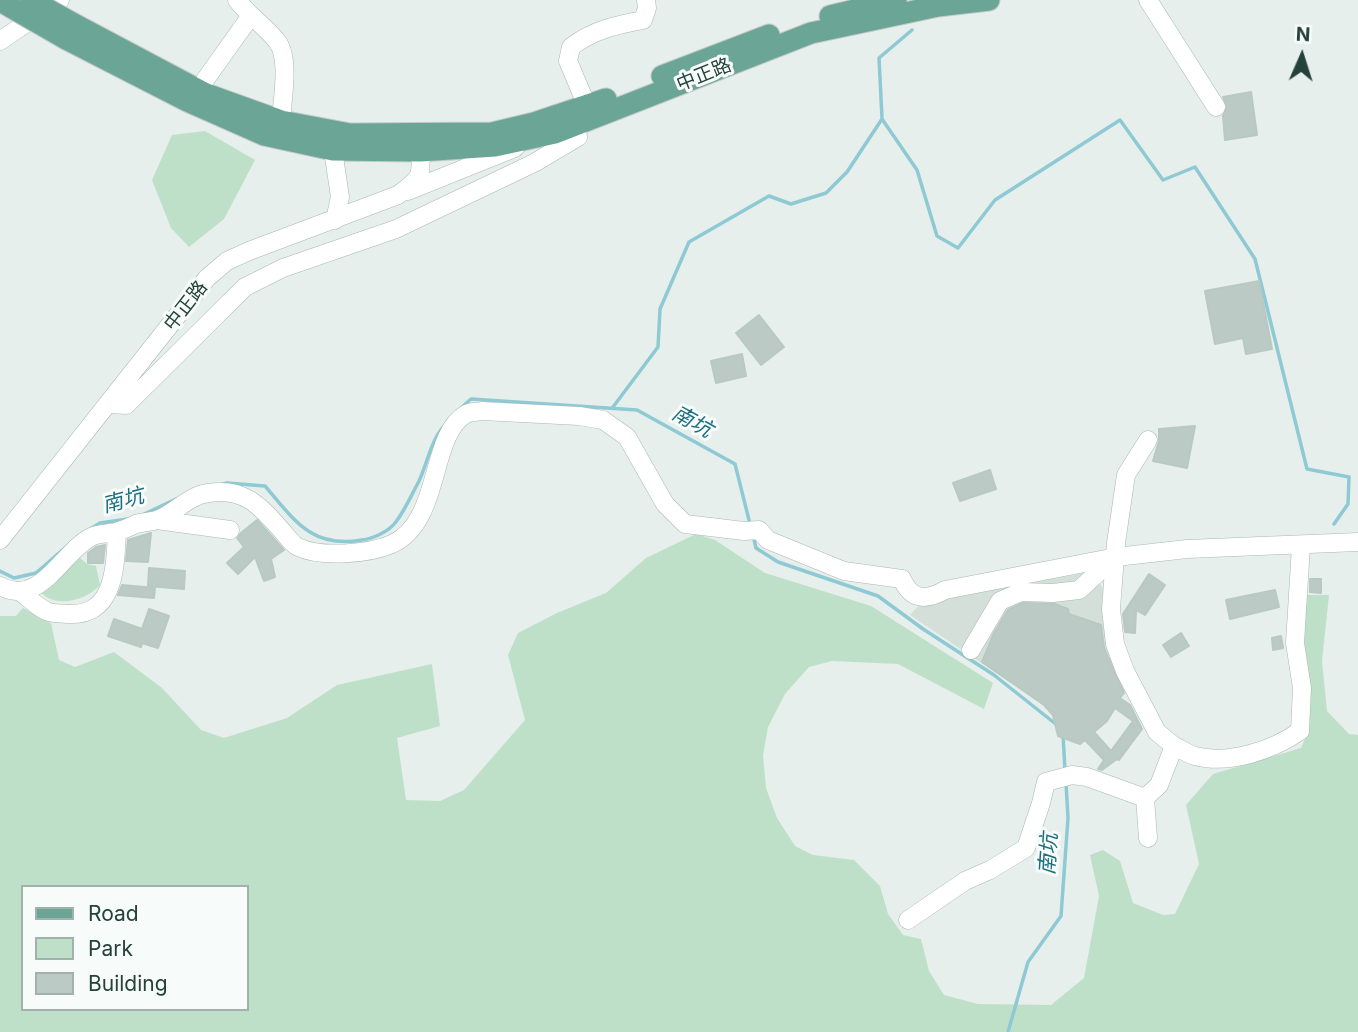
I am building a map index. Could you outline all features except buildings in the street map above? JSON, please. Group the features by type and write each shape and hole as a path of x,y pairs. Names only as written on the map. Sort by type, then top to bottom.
{"main road":[{"path":"31,0 70,32"},
{"name":"中正路","path":"70,32 187,101 264,135 333,150 421,143 492,133 534,123 587,106 746,43 857,8 896,0"},
{"name":"中正路","path":"70,32 206,94 281,121 350,134 421,143 495,146 576,126 811,33 938,6 989,0"},
{"path":"0,1 70,32"}],"street":[{"path":"0,41 60,0"},
{"path":"237,0 250,17 277,40 284,51 281,121"},
{"path":"587,106 568,61 570,47 588,34 643,20 647,8 646,0"},
{"path":"1148,0 1216,107"},
{"path":"205,79 250,17"},
{"path":"110,404 126,405 245,287 283,268 396,229 477,192 578,138 576,126"},
{"path":"398,195 548,134"},
{"name":"中正路","path":"0,540 207,278 227,261 398,195 418,180 422,169 421,143"},
{"path":"333,150 340,197 335,220"},
{"path":"19,591 41,582 58,569 80,544 94,536 157,520 194,497 209,493 247,497 259,505 297,547 343,554 393,544 411,530 425,506 445,443 454,426 466,414 482,411 579,416 603,420 627,438 665,504 685,524 752,530 768,540 844,571 902,579 907,590 919,597 933,597 945,590 1116,557 1187,549 1358,542"},
{"path":"1148,440 1126,475 1116,543 1111,609 1115,644 1139,700 1157,732 1174,746 1194,756 1224,760 1286,741 1300,731 1302,688 1295,643 1301,546"},
{"path":"157,520 230,530"},
{"path":"0,586 19,591 48,613 73,614 91,611 104,600 115,569 117,532"},
{"path":"971,650 1000,601 1021,592 1053,593 1079,590 1116,557"},
{"path":"1145,798 1159,785 1174,746"},
{"path":"908,920 965,881 990,870 1026,848 1046,782 1065,777 1087,777 1145,798"},
{"path":"1145,798 1148,838"}],"shaded area":[{"path":"1091,572 1105,591 1115,649 1114,674 1125,691 1107,721 1080,744 1058,736 1053,715 1044,705 910,615 922,602"}],"green space":[{"path":"205,131 255,160 224,219 189,247 171,228 152,180 172,135"},
{"path":"696,534 715,540 765,573 871,606 993,683 984,709 898,664 832,661 809,667 785,694 768,727 763,755 766,788 777,818 795,846 813,855 854,860 880,886 888,914 903,935 921,939 929,971 944,995 978,1004 1051,1005 1084,978 1099,896 1090,855 1103,850 1120,861 1133,903 1163,915 1175,914 1199,864 1186,805 1213,774 1301,748 1309,730 1299,643 1307,595 1329,595 1322,661 1327,711 1349,734 1358,735 1358,1032 0,1032 0,616 16,616 23,608 51,623 59,660 75,667 114,652 162,688 201,730 224,738 287,718 337,685 432,664 440,726 397,738 406,800 440,801 464,790 525,720 508,655 518,633 606,593 646,558"},
{"path":"71,550 87,564 96,566 100,585 86,596 77,599 50,599 37,587"}],"waterway":[{"path":"882,118 879,58 912,30"},
{"path":"613,407 658,347 660,309 689,242 769,196 791,204 826,193 847,172 882,119 917,170 937,236 958,248 995,200 1120,120 1163,180 1195,167 1255,259 1307,469 1349,477 1348,504 1334,524"},
{"name":"南坑","path":"462,407 471,399 637,410 735,464 750,524"},
{"name":"南坑","path":"220,485 227,483 265,486 295,520 317,536 345,542 370,538 388,529 398,519 419,481 437,436 447,423"},
{"name":"南坑","path":"142,515 176,499"},
{"name":"南坑","path":"77,537 100,523 128,519"},
{"name":"南坑","path":"753,535 756,548 778,562 878,596 994,675 1057,725"},
{"name":"南坑","path":"0,571 14,578 36,573 66,547"},
{"name":"南坑","path":"1063,734 1065,771"},
{"name":"南坑","path":"1008,1032 1028,962 1061,916 1068,818 1066,783"}]}
